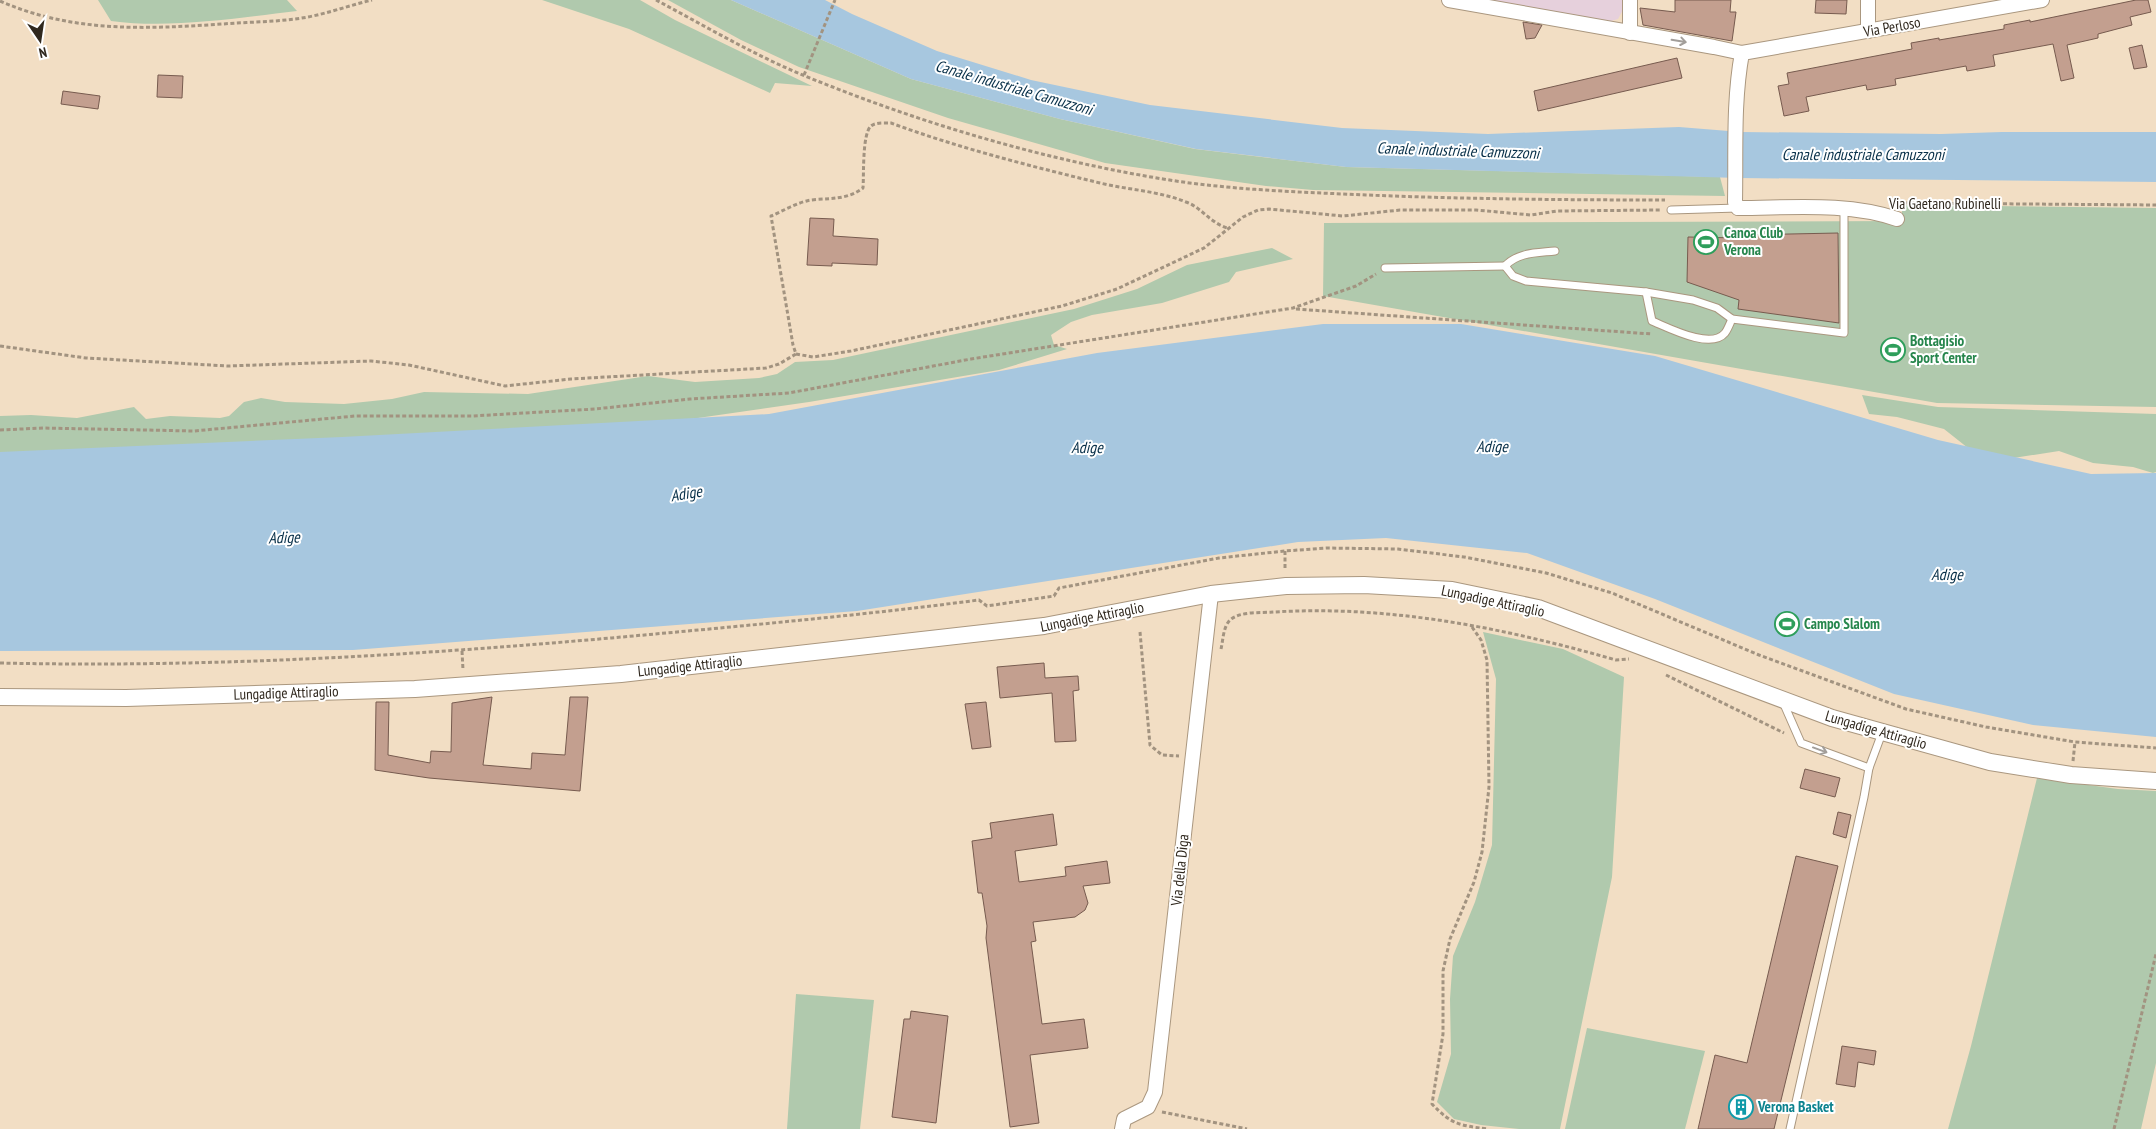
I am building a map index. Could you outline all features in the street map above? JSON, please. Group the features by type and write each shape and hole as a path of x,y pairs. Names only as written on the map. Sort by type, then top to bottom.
{"street":[{"name":"Via Perloso","path":"1449,0 1630,33 1714,46 1742,54 2024,1 2042,0"},
{"path":"1630,0 1630,33"},
{"path":"1868,0 1868,31"},
{"path":"1738,208 1735,202 1737,77 1742,54"},
{"name":"Via Gaetano Rubinelli","path":"1738,208 1844,208 1874,211 1897,219"},
{"name":"Lungadige Attiraglio","path":"0,697 126,698 395,690 621,674 1044,626 1211,594 1286,586 1364,585 1452,590 1538,608 1645,647 1783,701 1882,733 1990,762 2071,774 2156,781"},
{"name":"Via della Diga","path":"1148,1107 1155,1092 1211,594"},
{"path":"1122,1129 1124,1119 1148,1107"}],"lane":[{"path":"1671,210 1738,208"},
{"path":"1505,266 1513,276 1526,281 1646,292 1693,300 1717,308 1732,319 1844,333 1844,208"},
{"path":"1385,268 1505,266 1512,258 1555,251"},
{"path":"1646,292 1652,321 1695,337 1711,341 1725,334 1732,319"},
{"path":"1783,701 1800,743 1869,768"},
{"path":"1790,1129 1869,768 1882,733"}],"path":[{"path":"0,1 21,10 54,20 105,28 195,26 296,19 372,0"},
{"path":"656,0 740,45 804,75 903,113 1037,152 1163,179 1281,191 1485,199 1668,200"},
{"path":"804,75 835,0"},
{"path":"796,354 771,216 809,200 834,199 854,195 863,188 867,133 872,125 891,123 970,150 1102,183 1189,202 1209,220 1227,228"},
{"name":"Via Gaetano Rubinelli","path":"1889,203 2156,205"},
{"path":"0,346 86,358 208,365 371,361 409,366 505,386 571,379 766,368 779,364 796,354 813,357 851,351 1062,306 1117,289 1166,268 1204,248 1242,217 1258,210 1269,209 1344,216 1400,210 1476,210 1531,215 1557,210 1671,210"},
{"path":"0,430 43,428 194,431 355,416 472,416 595,409 690,399 789,393 991,356 1293,308 1356,286 1385,268"},
{"path":"1293,308 1656,334"},
{"path":"1204,647 1221,650 1226,627 1230,620 1242,614 1299,611 1373,611 1421,616 1471,626 1616,660 1634,659"},
{"path":"1471,626 1481,640 1486,660 1488,787 1482,852 1474,882 1450,940 1443,971 1443,1034 1432,1104 1449,1120 1460,1125 1487,1129"},
{"path":"1140,632 1150,745 1162,755 1192,757"},
{"path":"1660,672 1800,743"},
{"path":"2114,1129 2156,954"},
{"path":"1148,1107 1169,1115 1247,1129"}],"shaded area":[{"path":"1482,0 1624,0 1625,6 1618,19 1604,23"}],"green space":[{"path":"98,0 287,0 297,11 204,22 134,23 111,21"},
{"path":"542,0 640,0 675,20 812,86 775,83 770,93 629,29"},
{"path":"668,0 731,0 911,79 1060,119 1195,149 1346,167 1720,177 1725,196 1313,190 1266,186 1105,163 948,118 799,67 741,40"},
{"name":"Bottagisio Sport Center","path":"1902,205 2156,208 2156,407 1937,403 1323,296 1324,223 1902,221"},
{"path":"1272,248 1293,259 1236,272 1229,282 1162,303 1092,315 1071,322 1051,335 1054,345 1067,349 999,370 809,402 677,421 0,459 0,416 31,415 77,418 134,407 146,419 170,416 220,418 229,416 244,402 261,398 285,402 344,404 392,399 424,392 528,394 648,376 695,382 759,378 777,374 795,362 833,360 1074,309 1137,289 1187,265"},
{"path":"1862,395 1938,407 2156,414 2156,472 2153,473 2133,467 2093,463 2059,451 2007,459 1968,448 1944,429 1897,417 1869,414"},
{"path":"1483,632 1563,649 1624,677 1612,877 1560,1129 1519,1129 1481,1125 1454,1119 1437,1102 1451,1054 1450,999 1453,956 1475,902 1492,845 1496,679"},
{"path":"2037,778 2118,789 2156,791 2156,1063 2141,1129 1948,1129 1971,1046"},
{"path":"796,994 874,1000 860,1129 787,1129"},
{"path":"1587,1028 1705,1051 1685,1129 1565,1129"}],"water":[{"name":"Canale industriale Camuzzoni","path":"731,0 825,0 852,14 937,51 1031,80 1150,105 1342,128 1488,134 1679,127 1741,132 1941,134 2156,132 2156,182 1739,178 1346,167 1196,149 1060,119 911,79"},
{"name":"Adige","path":"1323,324 1461,324 1655,356 1938,440 2091,474 2156,473 2156,737 2033,725 1894,694 1655,599 1527,553 1386,538 1298,542 857,611 353,650 0,651 0,452 342,437 769,414 1097,353"}],"building":[{"path":"1675,0 1731,0 1730,12 1736,12 1732,41 1643,25 1640,8 1675,12"},
{"path":"1816,0 1847,0 1846,14 1815,13"},
{"path":"2136,0 2148,0 2151,12 2130,17 2132,25 2098,34 2098,38 2067,45 2074,78 2061,81 2053,44 1993,55 1995,66 1967,71 1966,66 1895,79 1896,85 1867,90 1866,85 1806,97 1809,111 1784,116 1778,86 1789,84 1787,73 1912,49 1911,43 2004,29 2004,25 2030,20 2030,22"},
{"path":"1523,22 1542,25 1535,38 1526,39"},
{"path":"2142,45 2147,67 2134,69 2129,48"},
{"path":"1677,58 1682,78 1538,111 1534,91"},
{"path":"158,75 183,76 182,98 157,97"},
{"path":"63,91 100,96 98,109 61,104"},
{"path":"810,218 834,219 833,236 878,239 877,265 832,263 832,266 807,265"},
{"path":"1838,233 1839,323 1738,309 1739,300 1687,282 1688,237 1742,238 1742,235"},
{"path":"1044,663 1045,678 1078,676 1079,690 1073,691 1076,741 1055,742 1052,693 1000,698 997,667"},
{"path":"492,697 483,765 531,769 532,753 565,755 570,697 588,697 580,791 429,778 375,770 376,702 389,702 388,755 430,763 431,751 451,752 452,703"},
{"path":"986,702 991,747 972,749 965,704"},
{"path":"1805,769 1840,778 1835,797 1800,788"},
{"path":"1838,812 1851,815 1846,838 1833,834"},
{"path":"1053,814 1057,845 1015,851 1019,882 1066,876 1065,867 1107,861 1110,883 1083,886 1088,903 1085,910 1075,917 1033,922 1036,941 1031,942 1042,1024 1084,1019 1088,1048 1030,1055 1039,1123 1010,1127 986,938 987,926 982,893 978,893 972,841 992,838 990,823"},
{"path":"1796,856 1838,866 1774,1129 1698,1129 1715,1055 1747,1063"},
{"path":"911,1011 948,1016 936,1123 892,1117 904,1019 910,1019"},
{"path":"1842,1046 1876,1051 1874,1065 1858,1062 1855,1087 1836,1084"}],"place":[{"name":"Canoa Club Verona","path":"1706,242"},
{"name":"Bottagisio Sport Center","path":"1893,350"},
{"name":"Campo Slalom","path":"1787,624"},
{"name":"Verona Basket","path":"1741,1107"}]}
